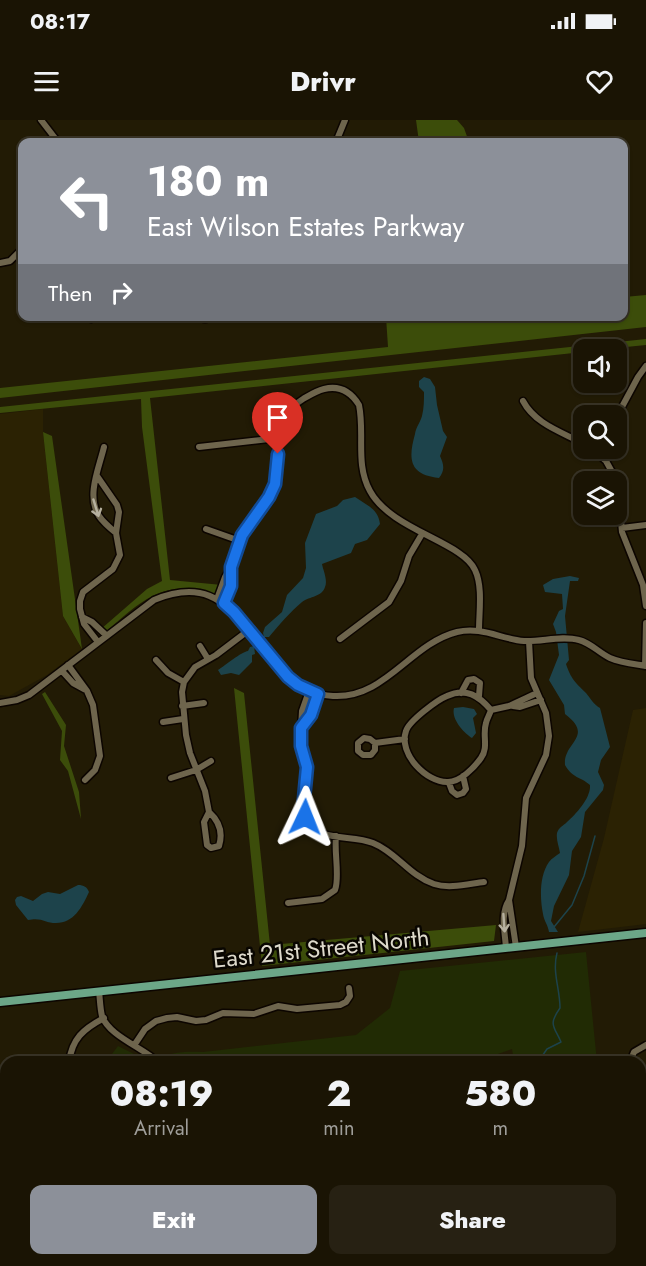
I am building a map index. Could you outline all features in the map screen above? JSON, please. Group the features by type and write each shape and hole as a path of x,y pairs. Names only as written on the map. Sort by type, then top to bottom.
{"main road":[{"name":"East 21st Street North","path":"0,1002 646,933"}],"street":[{"path":"41,120 55,138"},
{"path":"338,138 345,120"},
{"path":"0,263 10,261 18,253"},
{"path":"623,405 646,366"},
{"path":"217,598 240,541 275,484 282,417 294,405 315,392 333,387 345,391 359,405 362,466 370,491 384,510 462,556 476,571 479,630"},
{"path":"523,400 528,411 535,417 573,438"},
{"path":"199,447 278,438"},
{"path":"104,447 93,491 94,507 99,518 116,533"},
{"path":"603,459 613,471 617,481 622,528 642,585 646,606"},
{"path":"98,476 119,512 116,533 119,545 117,562 113,569 84,592 80,601 82,617 98,642"},
{"path":"622,528 646,525"},
{"path":"206,529 240,541"},
{"path":"340,639 389,602 396,591 409,556 422,534"},
{"path":"224,603 231,586 231,567"},
{"path":"0,703 29,695 154,600 167,595 195,593 217,598 234,612 288,677 309,691 342,696 367,690 378,684 437,640 458,632 479,630 509,639 529,641 571,638 588,643 610,658 646,666 646,623"},
{"path":"82,617 92,622 107,636"},
{"path":"209,812 204,822 207,845 216,848 221,842 219,825 209,812 205,791 190,753 183,719 184,682 195,667 249,630"},
{"path":"506,948 504,907 509,900 522,846 526,798 548,746 549,724 531,678 529,641"},
{"path":"200,646 208,659"},
{"path":"156,660 168,673 184,682"},
{"path":"68,665 87,691 93,705 100,756 95,771 84,780"},
{"path":"62,671 73,683 87,691"},
{"path":"461,693 468,680 474,679 480,683 479,696"},
{"path":"309,691 302,711 301,728 301,746 307,767 303,809 305,817 314,830 336,836 357,838 375,844 413,872 435,884 448,886 484,882"},
{"path":"461,693 479,696 491,710 485,723 485,745 482,757 463,776 449,783 438,781 429,777 408,753 406,730 421,715 447,696 461,693"},
{"path":"491,710 509,706 537,693"},
{"path":"301,728 311,715 318,694"},
{"path":"509,706 520,707 541,700"},
{"path":"183,706 204,703"},
{"path":"163,722 183,719"},
{"path":"375,743 405,739"},
{"path":"171,778 196,770 211,761"},
{"path":"449,783 452,791 458,795 463,793 466,789 463,776"},
{"path":"288,903 322,899 334,890 338,878 335,857 336,836"},
{"path":"509,900 516,947"},
{"path":"135,1044 145,1029 156,1021 167,1018 177,1017 196,1021 206,1020 223,1013 254,1014 278,1006 297,1009 340,1005 350,996 349,988"},
{"path":"99,991 104,1018 109,1028 152,1056"},
{"path":"70,1056 71,1049 82,1031 104,1018"},
{"path":"632,1056 634,1052 646,1045"}],"shaded area":[{"path":"43,409 43,432 63,616 82,649 47,675 9,696 0,695 0,414"},
{"path":"646,708 646,924 578,932 604,838 633,710"}],"green space":[{"path":"416,120 457,120 464,128 468,138 418,138"},
{"path":"646,295 646,327 0,398 0,388 388,347 386,321 628,321 628,297"},
{"path":"646,339 646,345 627,347 627,341"},
{"path":"573,347 573,353 150,398 170,580 222,585 217,599 202,592 185,589 160,593 141,603 106,631 101,629 147,589 162,581 142,427 141,399 0,413 0,407"},
{"path":"43,432 52,436 82,649 63,616"},
{"path":"234,688 244,693 270,945 496,925 494,941 262,966"},
{"path":"45,692 66,725 64,746 79,792 81,819 68,771 60,760 62,731 42,694"},
{"path":"586,952 596,1056 513,1056 512,1049 492,1056 165,1056 356,1035 390,1008 400,971"},
{"path":"118,1046 138,1056 110,1056"}],"water":[{"path":"424,377 430,379 435,387 443,431 447,437 440,456 443,467 439,478 416,469 412,458 416,429 424,407 424,392 419,387 419,381"},
{"path":"355,497 377,514 380,524 367,540 355,544 351,553 322,564 326,581 323,590 319,595 302,602 269,637 264,637 265,627 282,612 287,595 303,578 306,568 305,543 316,514 337,506 343,500"},
{"path":"570,576 579,578 578,581 570,581 565,616 569,660 566,664 574,680 600,708 610,747 601,760 598,772 604,785 603,790 585,812 581,837 572,851 569,875 554,906 551,921 558,932 549,932 541,902 543,874 549,862 560,853 558,831 575,815 590,790 590,785 574,775 565,765 568,751 578,734 577,728 565,714 564,705 549,680 559,655 553,624 559,611 563,609 562,594 545,592 543,585 553,579"},
{"path":"254,646 255,654 252,655 252,662 239,675 231,673 221,675 218,670"},
{"path":"454,708 474,709 477,714 473,718 476,733 472,738 454,717"},
{"path":"82,885 89,892 77,913 62,922 28,920 16,905 17,897 21,896 33,901 42,894 48,892 60,894"}],"waterway":[{"path":"554,927 572,905 584,876 595,836"},
{"path":"542,1056 547,1049 561,1042 553,1022 560,1008 555,967 557,953"}],"route":[{"path":"278,454 275,484 269,497 242,535 231,567 233,578 224,603 288,677 298,685 318,694 311,715 301,728 301,746 307,767 303,809 305,817"}]}
